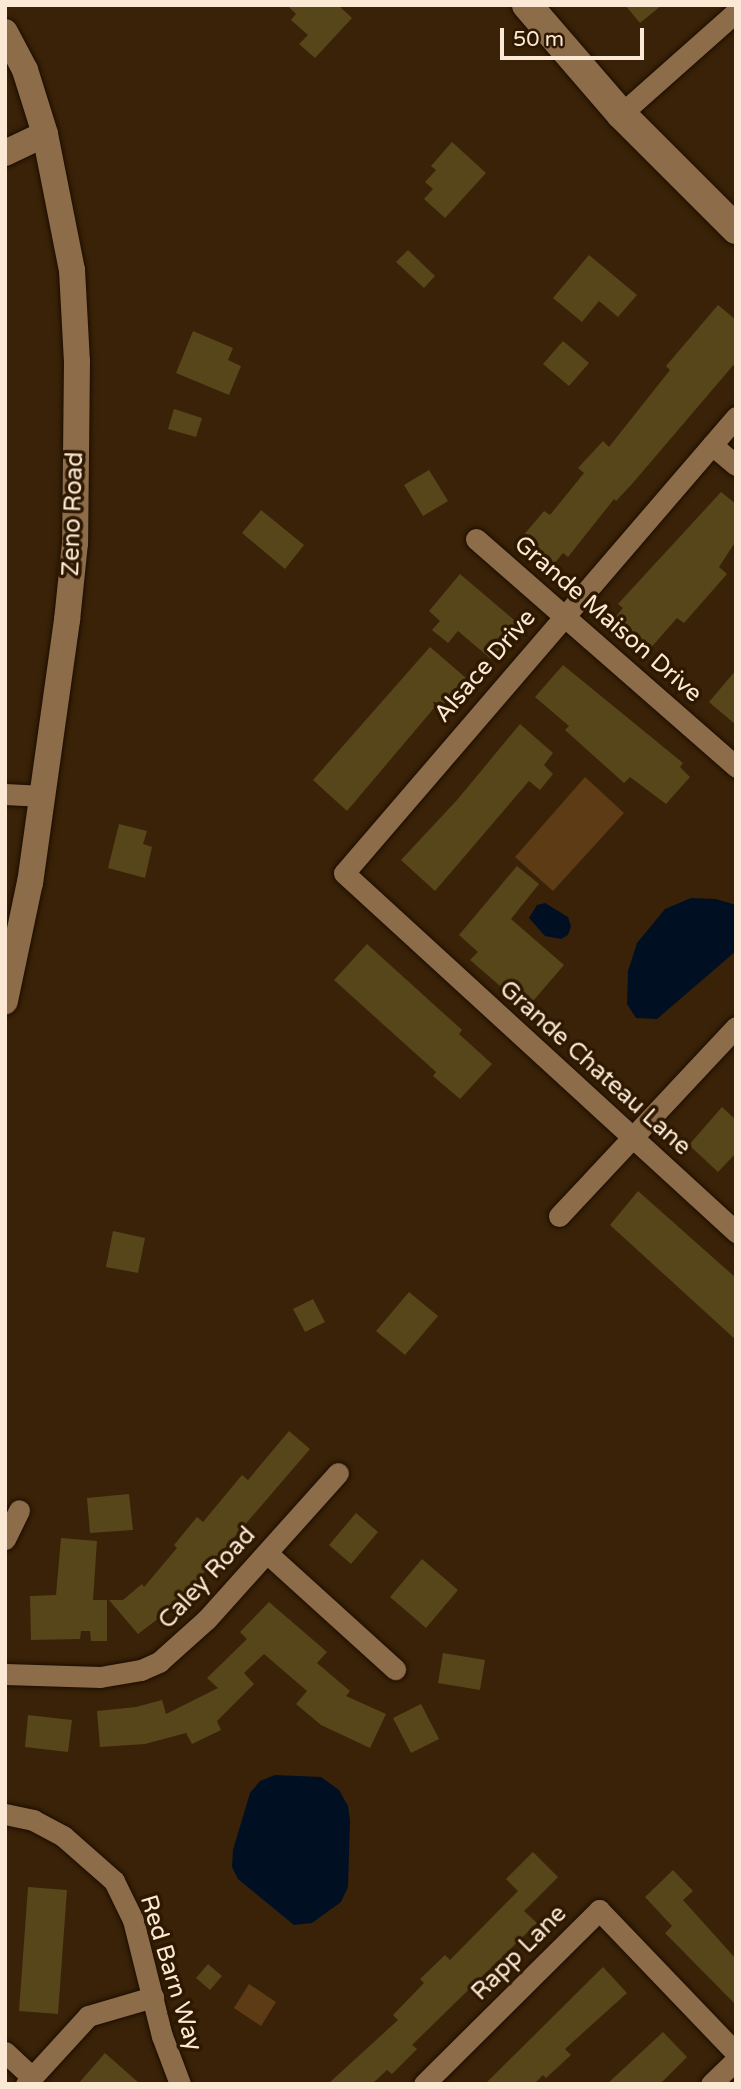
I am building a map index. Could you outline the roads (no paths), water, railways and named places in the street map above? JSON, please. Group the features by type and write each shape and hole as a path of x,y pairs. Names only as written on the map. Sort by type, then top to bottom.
{"main road":[{"path":"527,5 621,114 736,229"}],"street":[{"path":"621,114 736,12"},
{"name":"Zeno Road","path":"5,32 25,70 45,134 72,270 77,361 74,555 43,796 5,1001"},
{"path":"5,153 45,134"},
{"name":"Alsace Drive","path":"419,944 344,873 736,417"},
{"path":"712,445 736,465"},
{"name":"Grande Maison Drive","path":"476,539 736,767"},
{"path":"5,793 43,796"},
{"name":"Grande Chateau Lane","path":"419,944 736,1232"},
{"path":"559,1216 736,1027"},
{"name":"Caley Road","path":"5,1674 100,1677 141,1670 159,1662 187,1640 338,1473"},
{"path":"5,1539 19,1510"},
{"path":"267,1553 395,1669"},
{"name":"Red Barn Way","path":"5,1814 33,1820 63,1836 114,1881 133,1920 162,2036 180,2084"},
{"name":"Rapp Lane","path":"424,2084 599,1910 736,2053"},
{"path":"5,2052 29,2080 88,2017 153,1997"},
{"path":"711,2084 736,2060"}],"water":[{"path":"691,898 716,899 736,905 736,951 657,1019 636,1018 627,1004 628,971 637,943 665,909"},
{"path":"545,903 568,917 571,926 568,935 561,939 545,936 529,918 537,905"},
{"path":"275,1775 321,1777 339,1790 348,1806 348,1887 341,1902 312,1923 294,1925 238,1879 232,1867 233,1850 250,1793 260,1781"}]}
